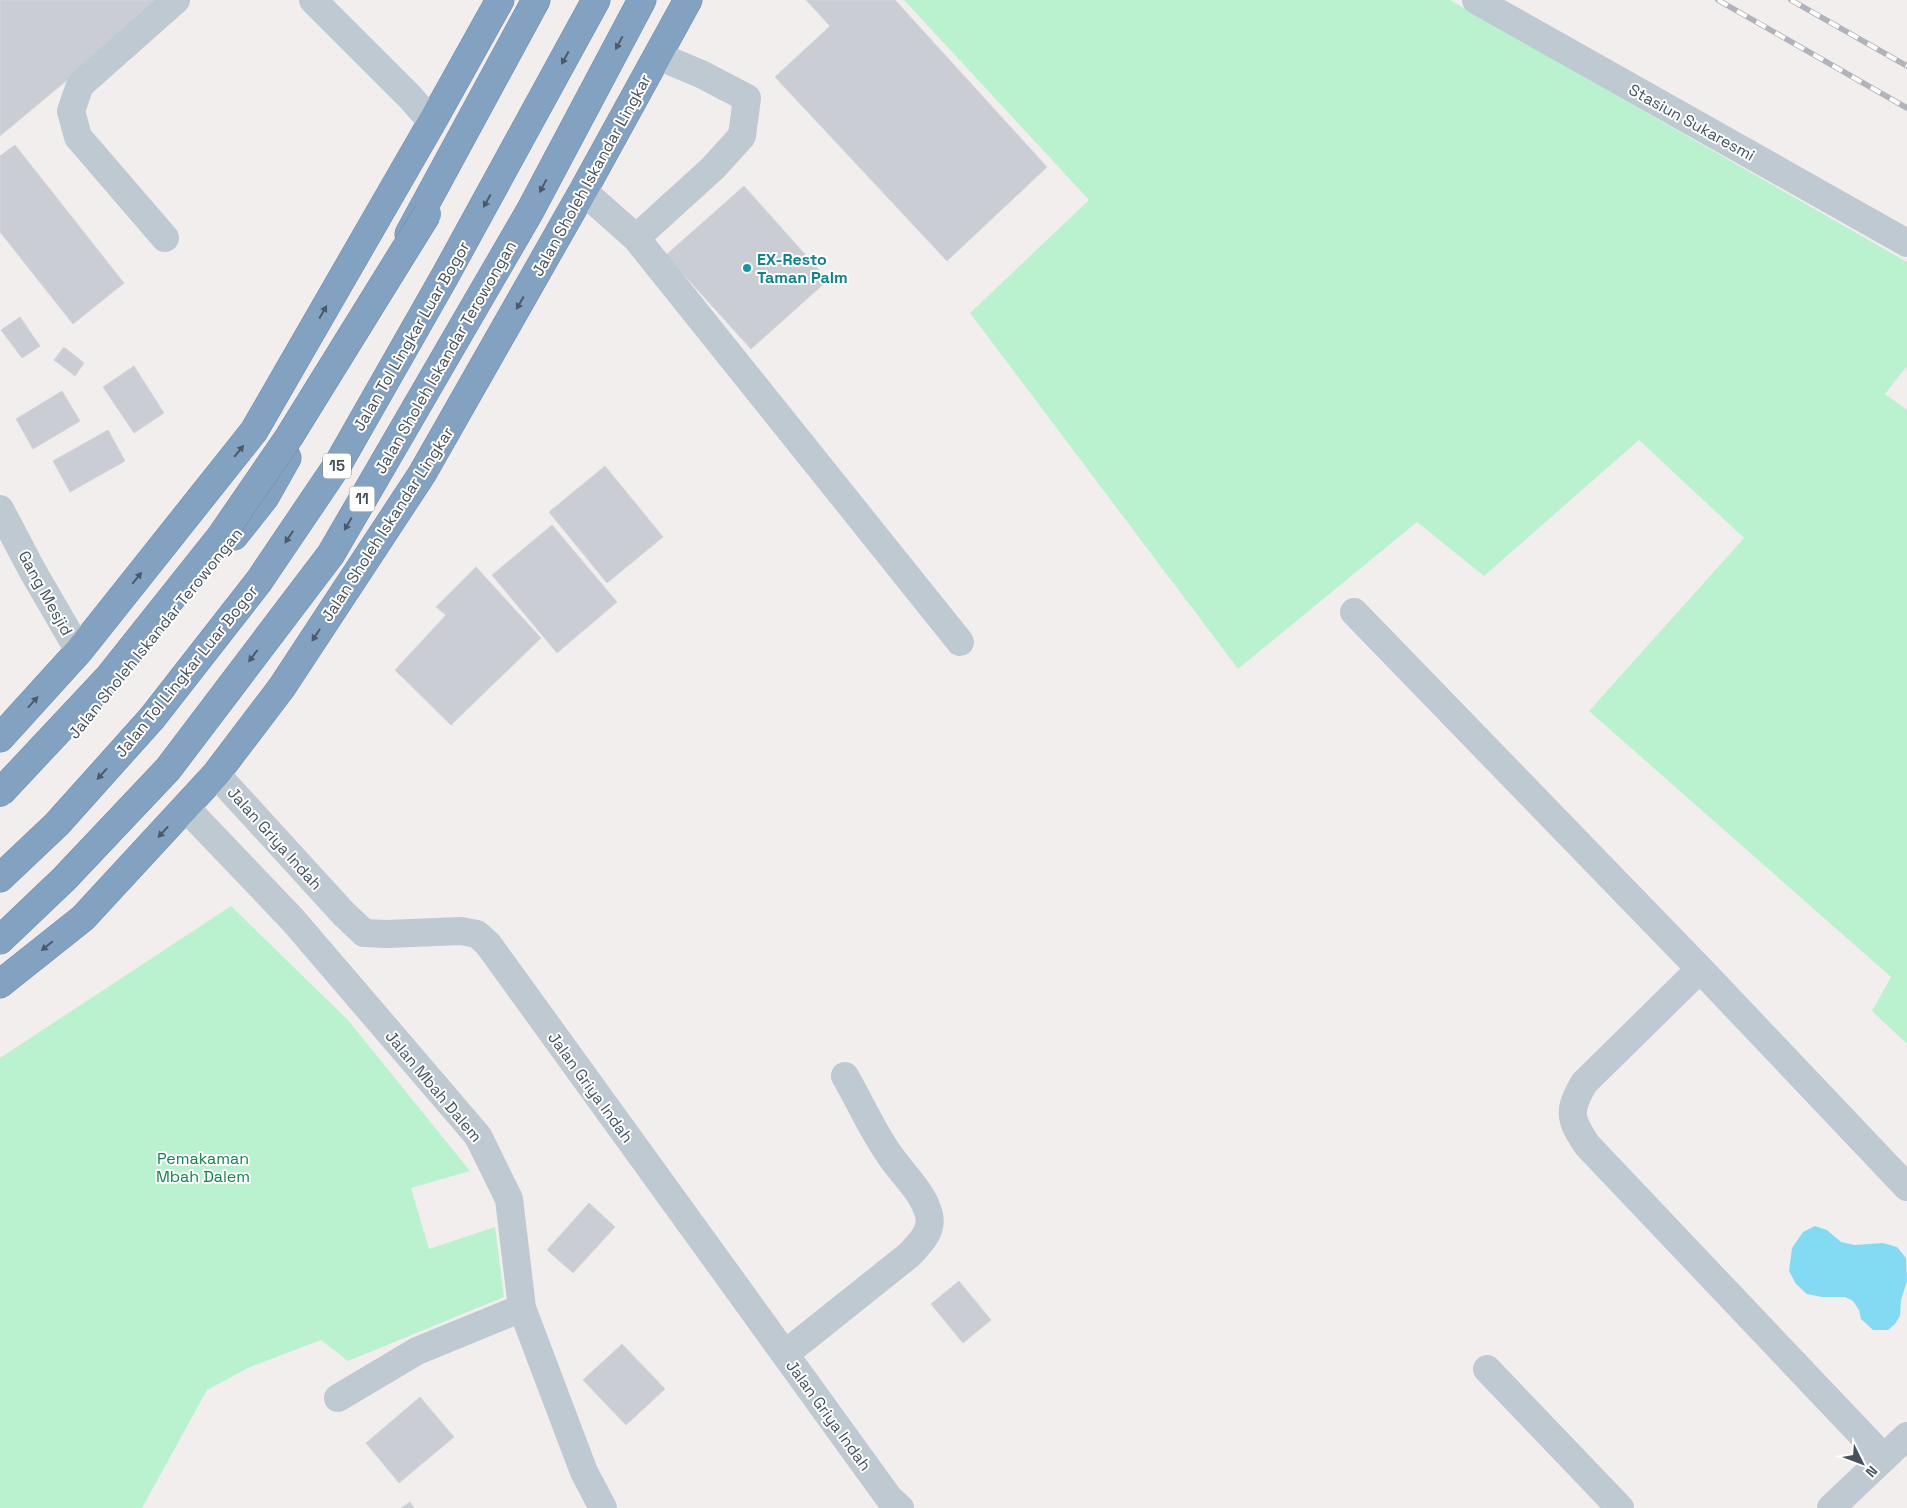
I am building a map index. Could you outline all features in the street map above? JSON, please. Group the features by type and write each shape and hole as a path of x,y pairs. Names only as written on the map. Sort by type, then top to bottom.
{"highway":[{"path":"0,738 79,651 254,431 500,0"},
{"name":"Jalan Sholeh Iskandar Terowongan","path":"0,804 78,730 265,497 536,0"},
{"path":"0,793 108,678 221,536 289,437 427,214 544,0"},
{"name":"Jalan Tol Lingkar Luar Bogor","path":"0,878 57,824 152,718 259,581 338,464 445,276 596,0"},
{"name":"Jalan Sholeh Iskandar Terowongan","path":"0,940 64,879 168,769 331,554 530,211 642,0"},
{"name":"Jalan Sholeh Iskandar Lingkar","path":"0,984 83,918 216,774 282,687 422,474 583,191 688,0"}],"street":[{"path":"165,238 78,137 71,111 80,85 176,0"},
{"path":"313,0 409,96 432,122"},
{"name":"Stasiun Sukaresmi","path":"1476,0 1907,243"},
{"path":"636,238 713,168 742,136 747,98 701,74 658,56"},
{"path":"583,191 636,238 960,642"},
{"name":"Gang Mesjid","path":"0,509 32,570 79,651"},
{"path":"1354,612 1907,1186"},
{"name":"Jalan Griya Indah","path":"216,774 343,914 364,933 461,931 477,934 488,944 889,1498 900,1508"},
{"name":"Jalan Mbah Dalem","path":"186,808 292,920 478,1136 509,1199 522,1308 584,1472 603,1508"},
{"path":"1700,969 1584,1083 1575,1098 1572,1112 1575,1127 1587,1145 1884,1458"},
{"path":"785,1354 909,1255 924,1240 929,1230 930,1216 920,1195 888,1153 845,1076"},
{"path":"338,1398 417,1351 522,1308"},
{"path":"1487,1369 1620,1508"},
{"path":"1832,1508 1907,1436"}],"green space":[{"path":"904,0 1450,0 1907,262 1907,366 1885,394 1907,410 1907,1044 1872,1011 1891,977 1589,711 1744,538 1639,440 1484,576 1417,522 1238,669 970,313 1089,200"},
{"name":"Pemakaman Mbah Dalem","path":"231,906 348,1020 470,1171 411,1188 429,1249 495,1227 504,1297 348,1361 321,1340 250,1367 207,1390 142,1508 0,1508 0,1058"}],"water":[{"path":"1815,1226 1827,1230 1841,1242 1855,1245 1883,1243 1897,1247 1906,1258 1907,1281 1901,1300 1900,1316 1888,1330 1873,1330 1861,1319 1859,1310 1853,1301 1845,1297 1822,1297 1807,1294 1796,1284 1789,1271 1792,1248 1803,1232"}],"building":[{"path":"0,0 163,0 0,136"},
{"path":"806,0 895,0 1047,167 947,261 775,77 830,26"},
{"path":"15,145 124,283 73,324 0,232 0,156"},
{"name":"EX-Resto Taman Palm","path":"744,186 828,280 751,349 666,255"},
{"path":"20,317 40,346 22,358 1,330"},
{"path":"64,347 84,363 75,376 54,360"},
{"path":"134,366 164,413 134,433 103,387"},
{"path":"62,391 80,421 33,449 16,419"},
{"path":"108,430 125,461 70,492 53,461"},
{"path":"605,466 663,537 607,583 549,512"},
{"path":"552,525 617,602 557,653 492,575"},
{"path":"476,567 541,638 451,725 395,670 446,615 436,607"},
{"path":"589,1203 615,1227 573,1273 547,1250"},
{"path":"959,1281 991,1320 963,1343 931,1304"},
{"path":"622,1344 665,1389 626,1425 583,1380"},
{"path":"420,1397 454,1437 399,1483 366,1443"},
{"path":"410,1502 414,1508 401,1508"}],"railway":[{"path":"1718,0 1907,108"},
{"path":"1791,0 1907,66"}],"place":[{"name":"EX-Resto Taman Palm","path":"747,268"}]}
